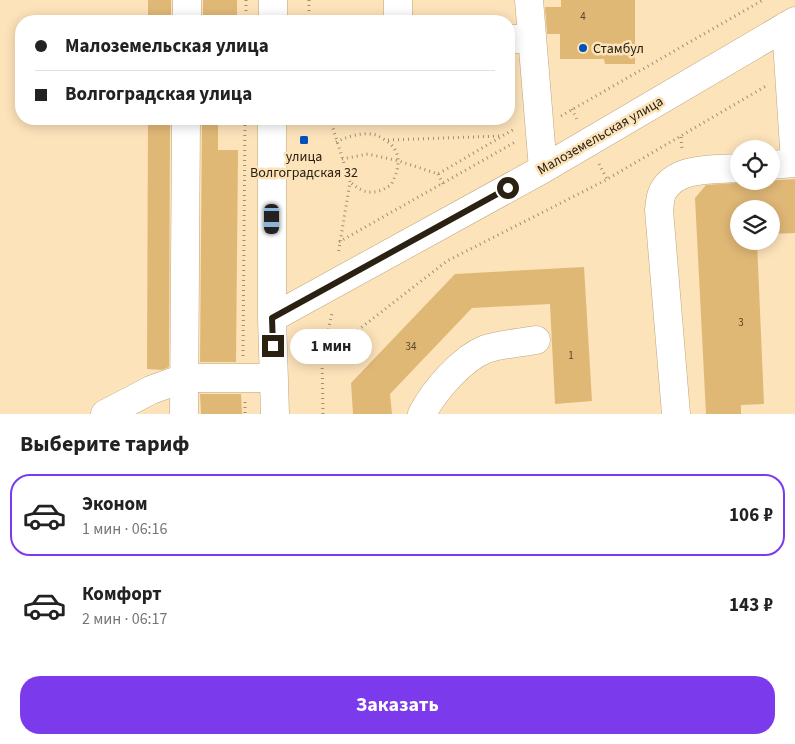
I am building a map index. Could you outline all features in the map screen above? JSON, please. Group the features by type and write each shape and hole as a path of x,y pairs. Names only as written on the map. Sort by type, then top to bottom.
{"street":[{"path":"187,0 187,15"},
{"path":"273,0 273,15"},
{"path":"398,0 398,15"},
{"path":"528,0 520,39 538,116 543,169"},
{"path":"787,163 790,24"},
{"name":"Малоземельская улица","path":"272,318 543,169 790,24"},
{"path":"184,414 186,125"},
{"path":"272,125 272,318 275,414"},
{"path":"676,414 659,210 662,192 671,180 683,174 730,169"},
{"path":"422,414 430,399 464,362 487,349 536,340"},
{"path":"105,414 151,390 184,378 274,378"}],"path":[{"path":"246,0 246,15"},
{"path":"309,0 309,15"},
{"path":"322,358 447,261 604,181 789,72"},
{"path":"438,174 538,116"},
{"path":"243,360 245,125"},
{"path":"332,125 350,182 339,242"},
{"path":"336,142 352,135 370,134 386,140 502,136"},
{"path":"350,182 365,192 378,192 391,185 399,161 397,152 386,140"},
{"path":"342,159 368,154 399,161 438,174 444,184"},
{"path":"323,414 322,358 330,323"}],"building":[{"path":"148,0 171,0 171,15 148,15"},
{"path":"203,0 237,0 237,15 203,15"},
{"path":"561,0 635,0 635,64 605,64 604,59 560,59 560,34 547,34 545,7 561,7"},
{"path":"148,125 170,125 169,367 162,370 147,369"},
{"path":"202,125 218,125 218,150 238,150 236,362 200,362"},
{"path":"795,179 795,233 780,234 780,200 730,200 730,250 757,250 764,404 741,405 741,414 706,414 695,198 706,185 730,183 730,190 780,190 780,180"},
{"path":"584,267 592,401 555,404 550,304 472,308 390,394 392,414 353,414 351,383 455,274"},
{"path":"200,394 241,394 242,414 201,414"}],"place":[{"name":"Стамбул","path":"583,48"},
{"name":"улица Волгоградская 32","path":"304,140"}],"route":[{"path":"273,346 272,318 508,188"}]}
